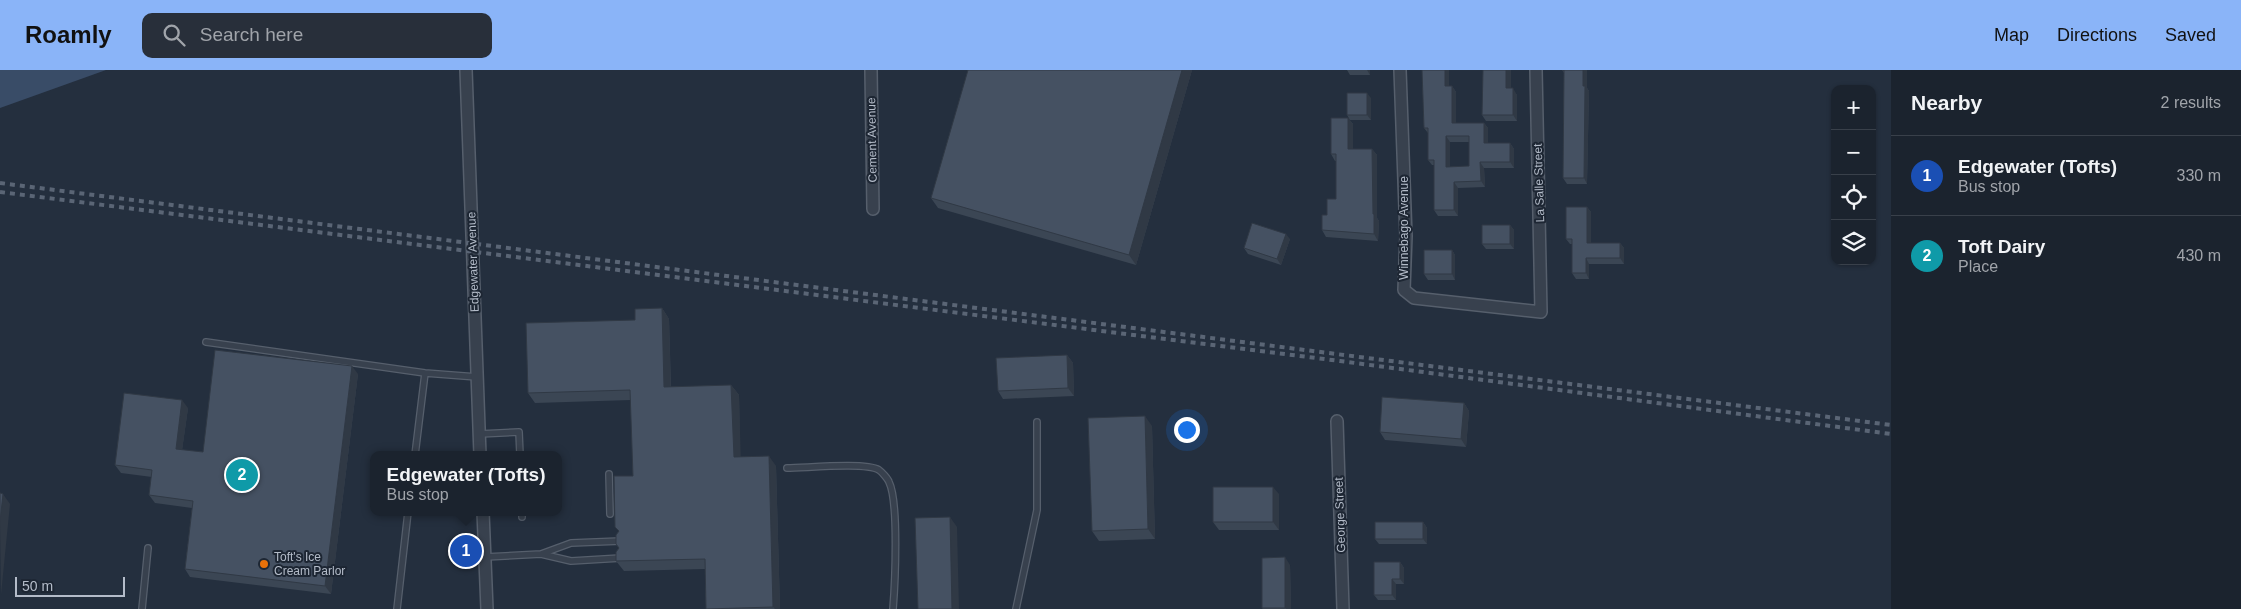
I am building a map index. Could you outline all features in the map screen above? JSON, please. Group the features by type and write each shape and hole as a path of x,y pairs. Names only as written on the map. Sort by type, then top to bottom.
{"street":[{"name":"Edgewater Avenue","path":"466,70 480,451"},
{"name":"Cement Avenue","path":"871,70 873,209"},
{"name":"Winnebago Avenue","path":"1400,70 1406,236 1404,290 1414,298 1541,312 1542,297"},
{"name":"La Salle Street","path":"1536,70 1542,297"},
{"name":"George Street","path":"1337,421 1343,609"},
{"path":"483,516 487,609"}],"lane":[{"path":"206,342 424,373 477,377"},
{"path":"415,451 424,373"},
{"path":"1016,609 1037,510 1037,422"},
{"path":"479,434 519,432 520,451"},
{"path":"787,468 857,466 879,470 889,482 893,502 895,576 893,609"},
{"path":"608,474 610,514"},
{"path":"397,609 408,516"},
{"path":"541,554 571,543 621,541"},
{"path":"142,609 148,548"},
{"path":"485,557 541,554 572,561 621,558"}],"water":[{"path":"0,70 106,70 0,108"}],"building":[{"path":"968,70 1182,70 1129,255 931,198"},
{"path":"1422,70 1445,70 1445,86 1452,86 1452,123 1484,123 1484,143 1510,143 1510,162 1480,162 1481,181 1454,182 1454,210 1434,210 1434,160 1428,160 1428,128 1424,128","holes":["1446,136 1469,136 1469,166 1446,167"]},
{"path":"1483,70 1506,70 1506,88 1513,88 1513,115 1482,115"},
{"path":"1564,70 1583,70 1583,86 1585,86 1584,178 1563,178"},
{"path":"1347,93 1367,93 1367,115 1347,115"},
{"path":"1331,118 1348,118 1348,149 1372,149 1374,234 1322,230 1322,215 1327,215 1327,199 1336,199 1336,154 1331,154"},
{"path":"1566,207 1587,207 1587,243 1620,243 1620,258 1586,258 1586,273 1572,273 1572,239 1566,239"},
{"path":"1252,223 1286,234 1277,259 1244,248"},
{"path":"1482,225 1510,225 1510,244 1482,244"},
{"path":"1424,250 1452,250 1452,274 1424,274"},
{"path":"662,308 664,387 731,385 734,457 769,456 773,607 706,609 705,559 616,561 616,552 619,548 616,544 616,535 619,531 615,527 614,476 633,476 630,390 528,393 526,323 635,320 635,309"},
{"path":"215,350 352,366 325,586 185,569 193,501 149,495 152,470 115,465 124,393 182,400 176,449 203,452"},
{"path":"1067,355 1068,388 998,391 996,358"},
{"path":"1382,397 1464,403 1461,439 1380,432"},
{"path":"1145,416 1148,529 1092,531 1088,418"},
{"path":"1213,487 1273,487 1273,522 1213,522"},
{"path":"0,493 3,494 0,522"},
{"path":"950,517 952,609 918,609 915,518"},
{"path":"1375,522 1423,522 1423,539 1375,539"},
{"path":"1285,557 1285,608 1262,608 1262,558"},
{"path":"1374,562 1400,562 1400,579 1392,579 1392,595 1374,595"}],"railway":[{"path":"0,183 1891,425"},
{"path":"0,192 1340,361 1891,434"}],"place":[{"name":"Toft Dairy","path":"242,475"},
{"name":"Edgewater (Tofts)","path":"466,551"},
{"name":"Toft's Ice Cream Parlor","path":"264,564"}]}
